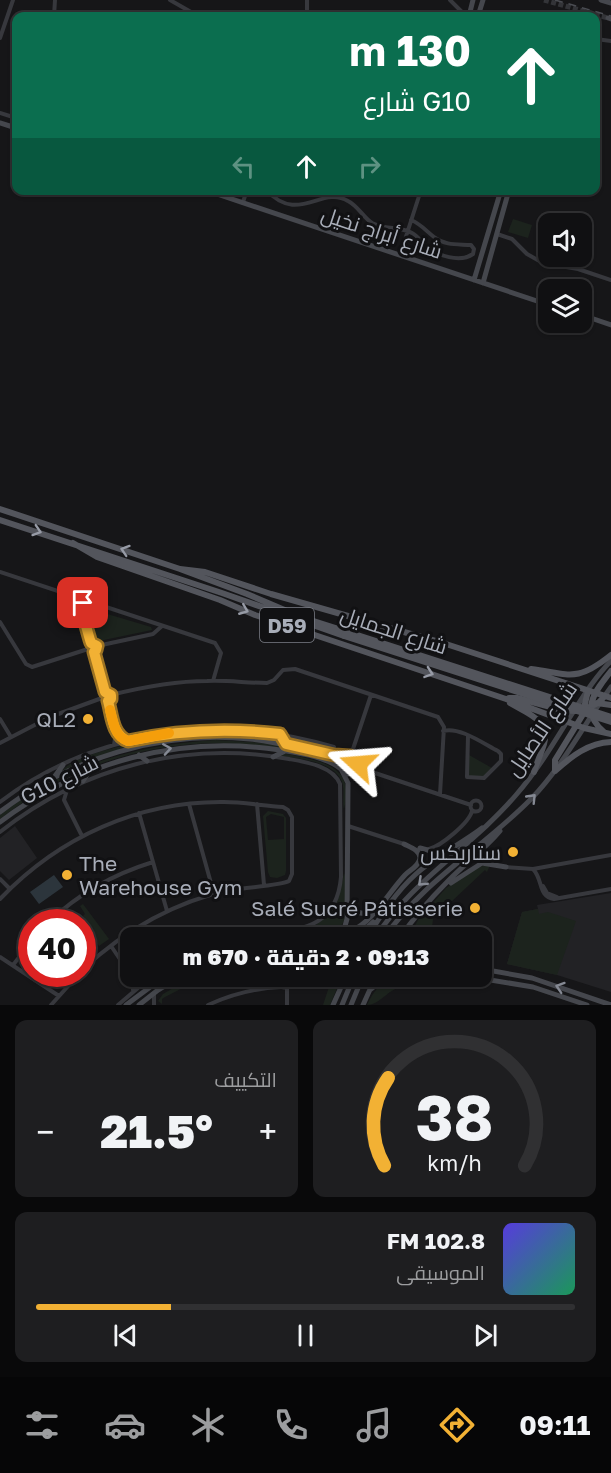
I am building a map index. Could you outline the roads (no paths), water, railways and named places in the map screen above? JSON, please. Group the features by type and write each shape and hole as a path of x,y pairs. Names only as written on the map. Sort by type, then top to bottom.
{"main road":[{"name":"شارع الجمايل","path":"0,509 180,569 344,634 611,717"},
{"name":"شارع الجمايل","path":"0,520 611,722"},
{"name":"D59","path":"73,543 96,556 220,600 255,615 506,699 584,728 608,734"},
{"name":"D59","path":"180,569 206,572 371,624 433,640 608,697"},
{"path":"524,670 532,669 561,675 581,673 595,667 611,655"},
{"path":"608,734 597,726 592,716 592,705 595,693 611,671"},
{"path":"588,691 592,705"},
{"path":"506,699 517,698 562,710 575,711 608,697"},
{"path":"506,699 537,718 544,729 545,741 534,772"},
{"path":"592,705 611,705"},
{"path":"555,771 555,760 592,705"},
{"path":"568,721 575,711"},
{"path":"555,771 581,750 611,742"}],"street":[{"path":"0,38 13,0"},
{"path":"170,0 191,12"},
{"path":"450,0 464,12"},
{"path":"601,0 611,3"},
{"name":"شارع أبراج نخيل","path":"220,195 538,300"},
{"path":"243,203 245,195"},
{"path":"272,195 279,201 296,206 328,197 342,198 355,206 376,225 408,231 423,244 440,254 459,258 472,256 474,251 471,245 454,245 441,241 422,225 411,220"},
{"path":"400,255 419,195"},
{"path":"474,280 500,195"},
{"path":"483,283 508,195"},
{"path":"489,231 490,240 496,237 512,239 527,254 543,263 578,269 611,280"},
{"path":"592,318 611,325"},
{"path":"0,572 212,642 219,648 220,653 213,681"},
{"path":"0,622 26,664 37,667 88,649 91,643 82,612 84,600"},
{"path":"91,643 97,646 153,634 162,626"},
{"path":"0,743 50,717 102,698 105,692 94,652 97,646"},
{"path":"88,649 94,652"},
{"name":"شارع الأصايل","path":"575,711 611,661"},
{"path":"105,692 111,695 161,685 213,681 267,683 289,668 425,712 438,720 443,731 440,794"},
{"name":"شارع الأصايل","path":"608,697 611,687"},
{"path":"111,695 108,701 116,732 128,741"},
{"path":"348,783 340,763 353,749 371,695"},
{"path":"102,698 108,701"},
{"name":"شارع الأصايل","path":"392,927 427,888 507,822 532,798 555,771 592,716 592,705"},
{"path":"0,719 11,737"},
{"name":"شارع الأصايل","path":"383,927 414,890 471,842 498,815 534,772 568,721"},
{"path":"443,731 450,729 457,731 468,736 498,751 502,756 501,761 484,778 467,777 468,736"},
{"name":"G10 شارع","path":"0,802 63,765 128,741 170,733 235,730 280,734 334,747"},
{"path":"113,746 116,732"},
{"path":"280,734 286,744"},
{"name":"G10 شارع","path":"0,812 53,778 110,754 170,740 232,737 286,744 345,756"},
{"name":"G10 شارع","path":"0,822 39,795 90,770 139,755 180,747 220,745 285,751 326,761 341,770"},
{"path":"343,927 346,923 348,903 348,783 357,767 353,749"},
{"path":"273,757 285,751"},
{"name":"G10 شارع","path":"0,832 68,788 115,770 147,761 200,753 236,753 311,764 334,774 340,784 341,868 340,884 328,912 316,923 307,927"},
{"path":"139,755 147,761"},
{"path":"345,756 356,760 366,770"},
{"path":"53,778 63,765"},
{"path":"83,782 90,770"},
{"path":"341,770 348,774 366,770 471,804 475,801 481,805 480,810 472,811"},
{"path":"68,788 64,800 82,836"},
{"path":"51,797 64,800"},
{"path":"0,899 44,860 82,836 139,813 189,804 223,801 286,808 290,812 291,871 289,881 285,884 264,885 214,894 167,911 132,931 96,959"},
{"path":"189,804 214,894"},
{"path":"256,804 264,885"},
{"path":"420,848 429,849 441,844 469,820 472,811 471,804"},
{"path":"340,815 347,811"},
{"path":"139,813 167,911"},
{"name":"شارع الأصايل","path":"374,927 383,912 416,874 498,815"},
{"name":"شارع الأصايل","path":"408,925 491,842 507,822"},
{"path":"348,826 435,852 452,848"},
{"path":"358,927 418,863 420,857 418,852 404,844"},
{"path":"440,891 477,864 488,862 508,867 536,868 611,855"},
{"path":"65,909 87,892 124,872 153,862"},
{"path":"539,875 545,867"},
{"path":"341,868 348,874"},
{"path":"536,868 547,893 555,897 611,889"},
{"path":"0,879 10,889"},
{"path":"348,903 358,913 374,912"},
{"path":"368,927 383,912"},
{"path":"111,946 120,960"},
{"path":"0,957 58,996"},
{"path":"13,965 18,959"},
{"path":"492,971 541,981 611,1005"},
{"path":"492,980 533,987 587,1005"},
{"path":"209,1005 219,1003 242,992 282,986 287,1005"},
{"path":"51,1005 67,987"},
{"path":"118,1005 137,987"},
{"path":"126,1005 150,987"},
{"path":"140,1004 164,987"},
{"path":"333,1005 340,987"},
{"path":"342,1005 349,987"},
{"path":"351,1005 358,987"},
{"path":"363,1005 371,987"},
{"path":"368,993 375,987"},
{"path":"140,1004 153,1005 154,993"}],"tunnel":[{"path":"544,0 587,12"},
{"path":"600,16 608,18"}],"railway":[{"path":"555,0 597,12"},
{"path":"600,13 611,16"}],"place":[{"name":"QL2","path":"88,719"},
{"name":"ستاربكس","path":"513,852"},
{"name":"The Warehouse Gym","path":"67,875"},
{"name":"Salé Sucré Pâtisserie","path":"475,908"}]}
